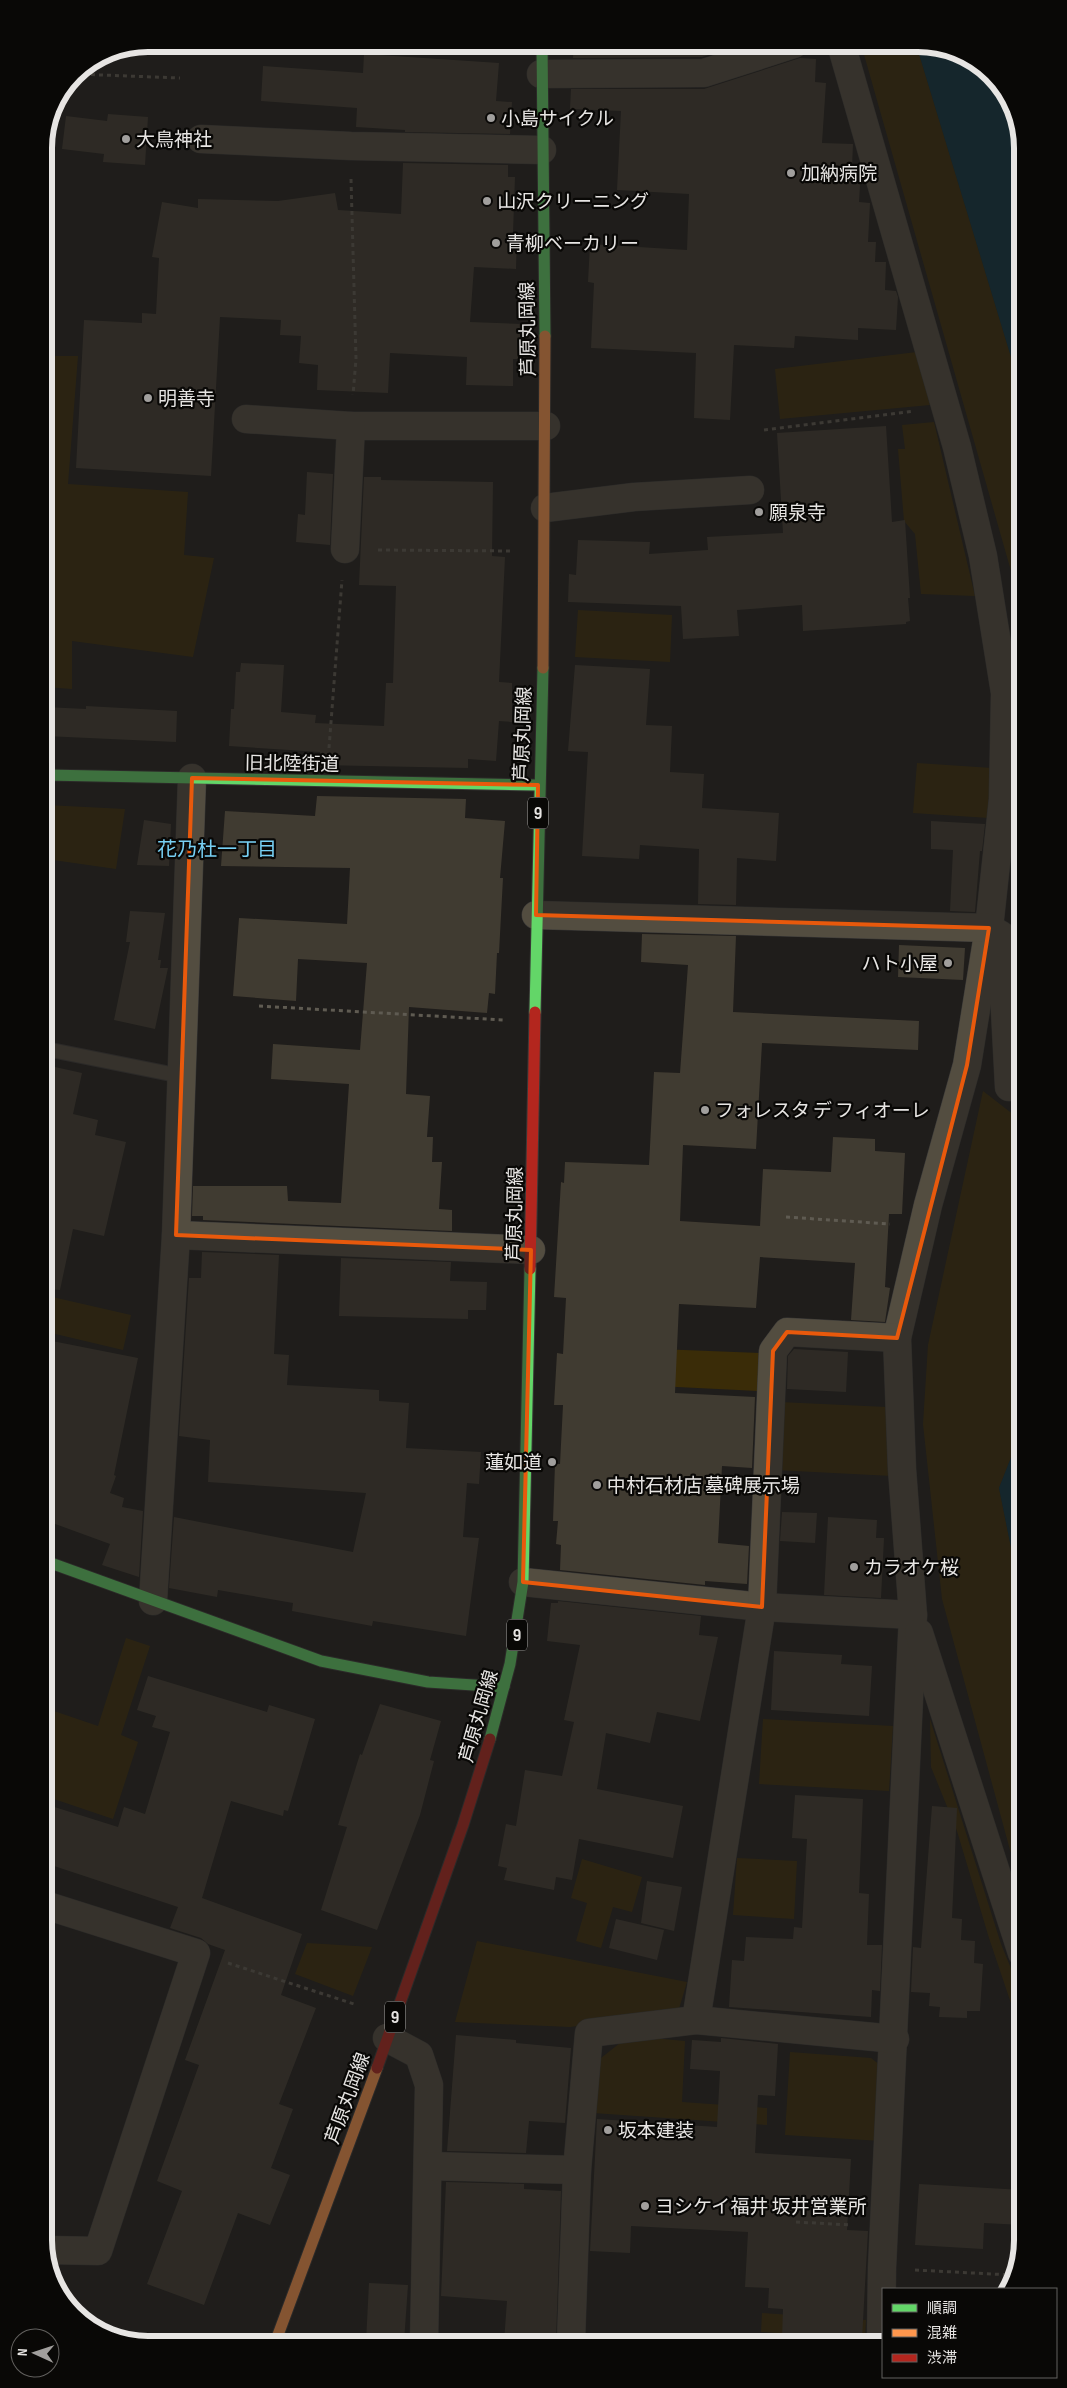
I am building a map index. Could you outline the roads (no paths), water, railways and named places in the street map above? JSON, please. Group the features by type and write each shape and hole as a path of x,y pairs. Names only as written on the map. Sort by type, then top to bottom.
{"main road":[{"name":"芦原丸岡線","path":"278,2335 387,2038 488,1748 515,1646 523,1582 531,1250 538,785 545,552 546,426 542,53"},
{"name":"旧北陸街道","path":"53,775 538,785"},
{"path":"52,1564 321,1661 428,1682 504,1687"}],"street":[{"path":"541,74 704,73 766,53"},
{"path":"844,53 957,447 983,556 1005,693 1003,799 989,928 967,1065 923,1227 897,1338 902,1469 913,1615 895,2039 882,2268 882,2336"},
{"path":"201,139 352,146 542,150"},
{"path":"246,419 351,426 546,426"},
{"path":"345,549 351,426"},
{"path":"545,508 634,497 750,490"},
{"path":"153,1601 176,1235 192,778"},
{"path":"536,915 989,928 1001,935 1009,1087"},
{"path":"176,1235 531,1250"},
{"path":"696,2020 762,1607 773,1351 787,1332 897,1338"},
{"path":"523,1582 762,1607 913,1615"},
{"path":"913,1615 1014,1928"},
{"path":"52,1907 196,1953 98,2251 53,2250"},
{"path":"571,2336 577,2170 589,2033 696,2020 895,2039"},
{"path":"387,2038 419,2056 429,2085 424,2335"},
{"path":"428,2166 577,2170"}],"lane":[{"path":"53,1050 182,1076"}],"water":[{"path":"919,53 937,54 955,60 977,72 995,90 1002,101 1013,130 1014,367"},
{"path":"1014,1441 1014,1562 999,1488 1012,1455"}],"place":[{"name":"小島サイクル","path":"491,118"},
{"name":"大鳥神社","path":"126,139"},
{"name":"加納病院","path":"791,173"},
{"name":"山沢クリーニング","path":"487,201"},
{"name":"青柳ベーカリー","path":"496,243"},
{"name":"明善寺","path":"148,398"},
{"name":"願泉寺","path":"759,512"},
{"name":"ハト小屋","path":"948,963"},
{"name":"フォレスタ デ フィオーレ","path":"705,1110"},
{"name":"蓮如道","path":"552,1462"},
{"name":"中村石材店 墓碑展示場","path":"597,1485"},
{"name":"カラオケ桜","path":"854,1567"},
{"name":"坂本建装","path":"608,2130"},
{"name":"ヨシケイ福井 坂井営業所","path":"645,2206"}],"district":[{"name":"花乃杜一丁目","path":"217,849"}]}
